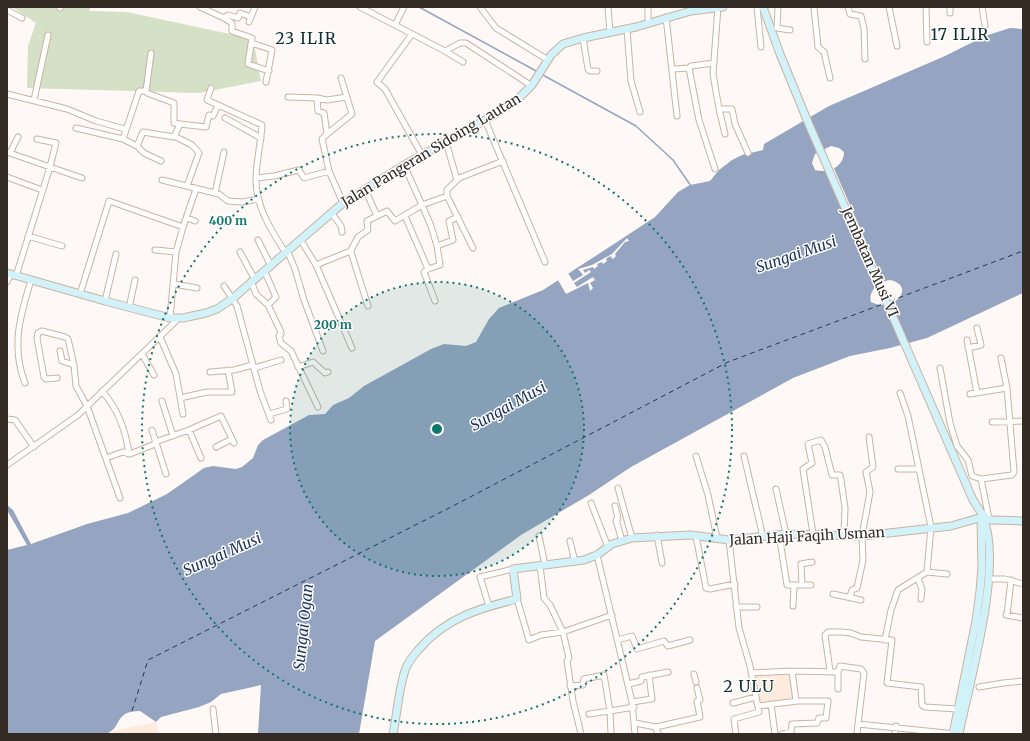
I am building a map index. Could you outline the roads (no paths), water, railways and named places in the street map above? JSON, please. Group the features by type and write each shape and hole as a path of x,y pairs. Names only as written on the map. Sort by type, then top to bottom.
{"street":[{"path":"200,7 232,23 233,32 252,37 248,64 269,71"},
{"path":"224,18 227,15 238,18 240,10 250,19 255,7"},
{"path":"360,7 445,51 463,62"},
{"path":"480,7 496,28 546,63 563,44 583,38 648,24 691,10 723,7"},
{"path":"608,7 610,33"},
{"path":"648,7 648,24"},
{"path":"718,7 713,74 725,134"},
{"path":"757,7 761,47"},
{"name":"Jembatan Musi VI","path":"763,7 780,54 810,127 973,500 983,518 989,538 988,579 984,617 956,734"},
{"path":"778,7 777,28 790,30"},
{"path":"814,7 818,47 824,52 830,78"},
{"path":"848,7 850,14 861,16 864,28 865,59"},
{"path":"889,7 897,46"},
{"path":"926,7 927,42"},
{"path":"950,7 950,13"},
{"path":"982,7 984,25"},
{"path":"395,25 403,9"},
{"path":"7,10 22,18"},
{"path":"666,17 673,69 677,116"},
{"path":"627,29 631,81 640,112"},
{"path":"412,34 377,82 385,89 422,155"},
{"path":"34,100 48,35"},
{"path":"583,38 588,68 590,71 597,71"},
{"path":"252,43 272,49 266,82"},
{"path":"445,51 460,43 466,43 532,85"},
{"path":"146,91 151,53"},
{"name":"Jalan Pangeran Sidoing Lautan","path":"11,274 129,308 170,318 178,319 217,309 232,298 343,203 422,155 516,101 532,85 546,63"},
{"path":"673,69 689,68 690,66 714,63"},
{"path":"689,68 698,120 715,169"},
{"path":"341,78 351,115 322,139 329,171 343,203"},
{"path":"211,88 206,100 261,124 256,178 258,199 268,224 286,251 295,269 304,300 323,351"},
{"path":"123,139 125,129 139,91 146,91 147,94 174,102 174,123 206,128 209,115 213,116 218,105"},
{"path":"7,94 74,111 96,121 125,129"},
{"path":"288,97 317,98 327,100 347,97"},
{"path":"317,98 318,111 324,113 327,134"},
{"path":"719,109 732,109 736,124 748,153"},
{"path":"225,118 260,140"},
{"path":"485,120 545,262"},
{"path":"92,131 96,121"},
{"path":"174,136 180,124"},
{"path":"76,128 123,139 137,146 142,152 161,161"},
{"path":"137,146 143,132 174,136 194,146 198,157 186,186"},
{"path":"18,136 9,152 82,178"},
{"path":"7,282 28,236 56,143 37,139"},
{"path":"446,142 457,180"},
{"path":"215,193 224,152"},
{"path":"474,248 447,196 447,190 457,180 503,161"},
{"path":"404,166 431,226 437,246 440,265 424,272 435,301"},
{"path":"256,178 274,176 297,170 304,178 329,171"},
{"path":"7,177 42,190"},
{"path":"162,180 196,190 215,193 239,202 258,199"},
{"path":"365,189 377,216"},
{"path":"170,318 176,252 196,190"},
{"path":"316,265 350,252 358,237 368,230 367,221 388,211 394,221 422,205 447,196"},
{"path":"80,294 109,201 183,227"},
{"path":"330,214 341,226 342,232"},
{"path":"405,216 428,269"},
{"path":"437,246 453,241 449,221 458,217"},
{"path":"187,218 195,221"},
{"path":"28,236 62,246"},
{"path":"300,239 316,265 352,348"},
{"path":"258,240 270,264"},
{"path":"156,250 176,252"},
{"path":"240,252 253,279 256,294 268,305 281,332 279,336 280,341 291,350 318,407"},
{"path":"350,252 368,306"},
{"path":"104,301 116,254"},
{"path":"264,270 276,297 268,305"},
{"path":"25,383 17,357 18,340 24,304 31,280"},
{"path":"129,308 135,280"},
{"path":"174,284 197,288"},
{"path":"224,286 238,308 260,392 270,417 288,409 286,401"},
{"path":"7,465 78,415 178,319"},
{"path":"968,348 981,345 976,328"},
{"path":"57,378 46,379 44,377 38,345 39,332 48,332 65,337 70,344 76,386 87,406 120,498"},
{"path":"160,337 176,374 183,414"},
{"path":"966,340 977,393"},
{"path":"60,350 62,361 74,365"},
{"path":"142,354 154,375"},
{"path":"940,368 950,423 957,446 968,460 972,476 981,479 1014,474 1010,422 1001,358"},
{"path":"210,372 254,366 281,360"},
{"path":"298,367 313,362 324,372 328,372"},
{"path":"179,395 232,390 228,370"},
{"path":"970,394 1006,388"},
{"path":"102,391 114,404 128,442 129,454"},
{"path":"900,393 908,416 930,528 927,572"},
{"path":"162,401 173,436"},
{"path":"106,458 123,452 129,454 222,416 233,441 216,447"},
{"path":"7,419 15,420 34,447"},
{"path":"992,422 1023,421"},
{"path":"152,430 166,474"},
{"path":"190,430 201,458"},
{"path":"850,597 852,590 857,588 863,560 862,536 870,487 866,472 873,467 869,437"},
{"path":"813,534 802,470 812,463 808,444 821,440 825,447 832,475 840,475 845,508 844,535"},
{"path":"696,456 708,495 716,538"},
{"path":"744,456 764,537"},
{"path":"898,470 919,469"},
{"path":"858,724 896,726 956,734 957,709 976,621 980,591 983,518 981,479"},
{"path":"618,488 632,538"},
{"path":"776,489 779,534 786,584 811,585"},
{"path":"591,503 608,547"},
{"path":"615,506 618,518 616,521 622,541"},
{"name":"Jalan Haji Faqih Usman","path":"513,569 584,560 597,556 608,547 632,538 693,536 729,540 779,534 862,536 951,526 983,518 1021,521"},
{"path":"539,536 544,598 550,605 563,632 569,658 567,661 570,686 582,734"},
{"path":"657,536 662,563"},
{"path":"693,536 706,588 710,590 735,584"},
{"path":"729,540 735,584 736,607 743,645 758,706 758,713 734,719 736,734"},
{"path":"570,541 575,562"},
{"path":"597,556 633,705 636,734"},
{"path":"802,585 800,564 812,562"},
{"path":"489,606 480,577 513,569 517,599 529,640 541,635 563,632 612,615"},
{"path":"885,640 891,610 898,590 918,579 927,572 947,574"},
{"path":"918,579 922,589 920,599"},
{"path":"988,579 1011,580 1023,584"},
{"path":"1011,580 1006,615 1023,618"},
{"path":"793,606 794,585"},
{"path":"833,594 861,600"},
{"path":"394,734 404,674 410,660 432,635 444,625 471,612 517,599"},
{"path":"736,607 758,607"},
{"path":"830,671 825,635 828,632 851,633 861,637 893,641 887,683 921,687 922,705 924,707 957,709"},
{"path":"618,640 632,636 637,649 664,641 668,646 690,640"},
{"path":"838,689 838,672 840,666 861,670 864,674 857,734"},
{"path":"751,673 792,671 838,672"},
{"path":"792,671 796,701"},
{"path":"628,684 641,682 642,677 668,672"},
{"path":"635,723 656,727 700,717 697,701 700,700 694,674"},
{"path":"570,686 582,685 584,679 603,675 611,711 611,734"},
{"path":"589,714 619,710 652,700 649,675"},
{"path":"979,687 1003,683 1023,682"},
{"path":"733,703 756,697"},
{"path":"758,706 796,701 828,700 829,702 826,717 820,718 817,723 792,724 791,732 782,734"},
{"path":"772,704 775,734"},
{"path":"213,709 216,734"},
{"path":"895,734 896,726"},
{"path":"656,727 658,734"}],"water":[{"path":"1010,28 1023,29 1023,293 927,338 890,348 850,356 793,378 631,467 589,495 521,535 375,641 359,734 258,734 261,685 221,694 211,702 199,707 161,717 156,722 140,711 132,712 122,716 115,727 108,733 7,734 7,550 27,545 7,510 7,505 13,510 31,544 87,524 128,513 167,494 204,468 213,466 236,469 242,467 253,458 258,445 263,440 309,415 325,414 333,405 349,398 364,386 431,349 444,344 466,346 476,342 489,319 499,308 543,290 655,217 678,192 690,185 710,181 719,170 732,160 742,155 763,150 764,144 829,106 945,56 985,36","holes":["831,146 839,148 844,152 841,162 830,170 815,170 812,163 815,154","890,280 898,283 902,288 902,293 899,298 894,302 887,304 880,305 871,302 871,294 875,287 882,282"]}],"waterway":[{"path":"419,7 538,72"},
{"path":"541,74 636,126 673,160 691,186"}],"district":[{"name":"17 ILIR","path":"960,34"},
{"name":"23 ILIR","path":"306,38"},
{"name":"2 ULU","path":"749,686"}],"water label":[{"name":"Sungai Musi","path":"796,254"},
{"name":"Sungai Musi","path":"508,406"},
{"name":"Sungai Musi","path":"222,554"},
{"name":"Sungai Ogan","path":"303,627"}]}
